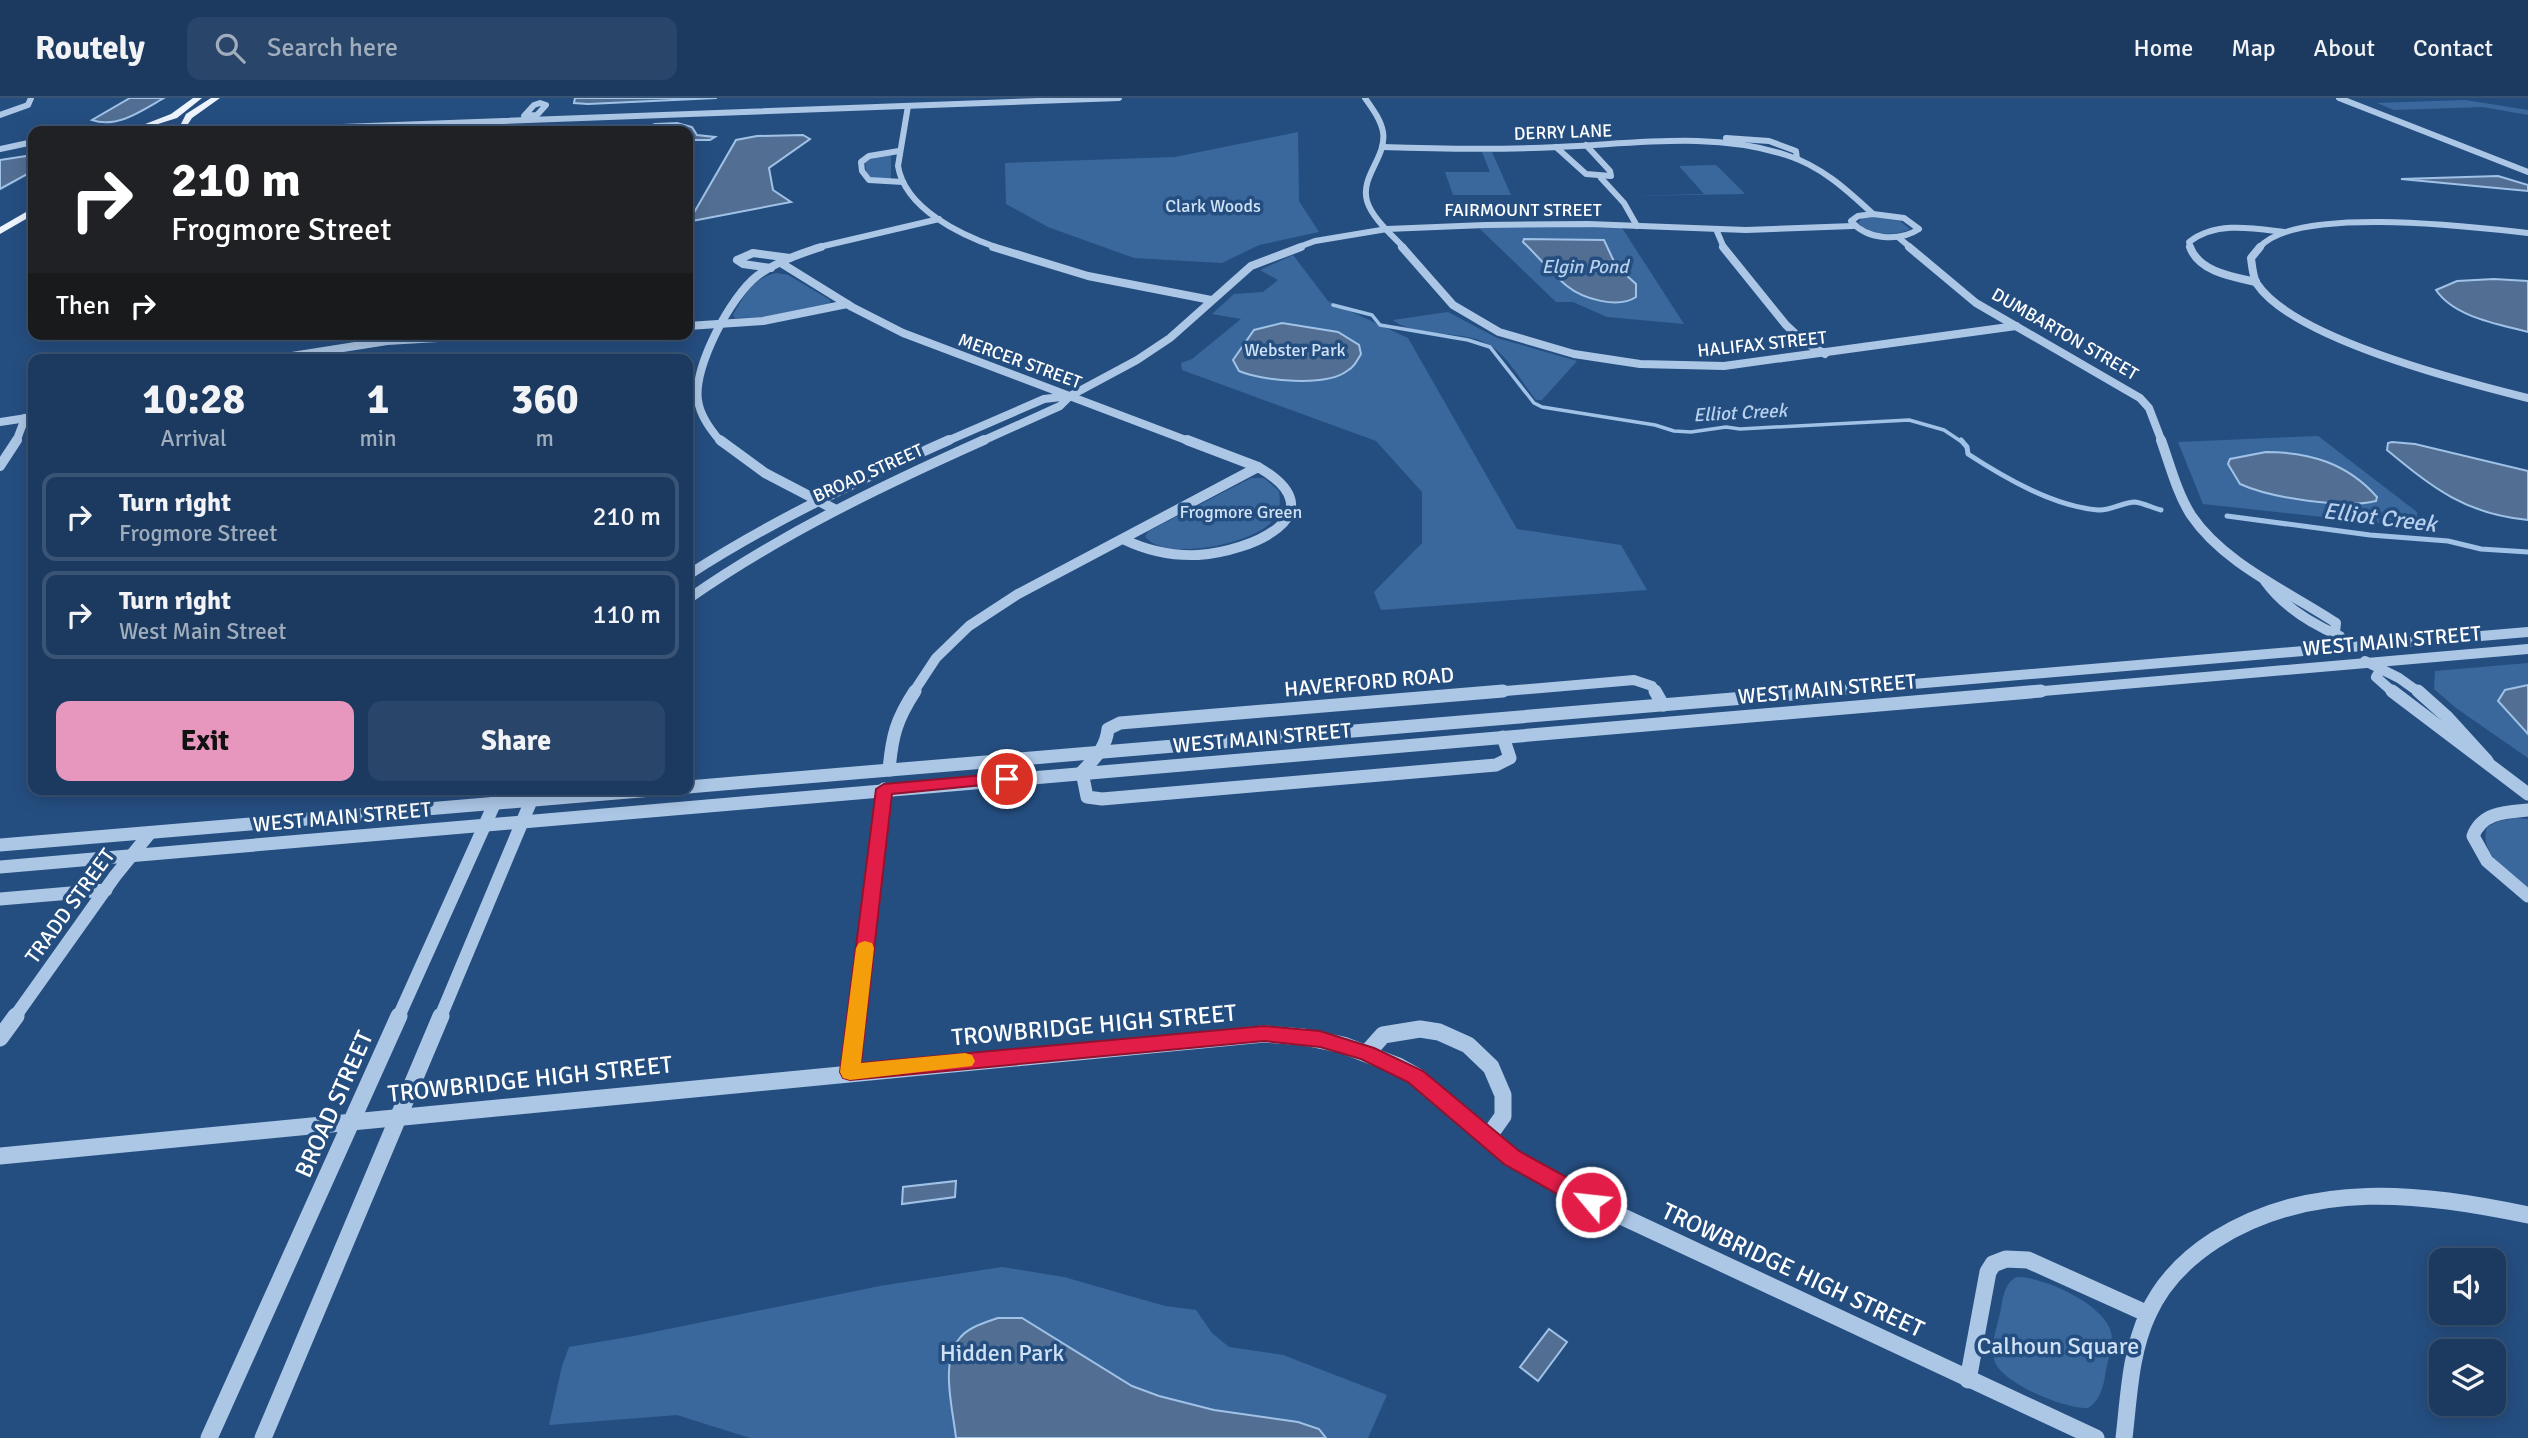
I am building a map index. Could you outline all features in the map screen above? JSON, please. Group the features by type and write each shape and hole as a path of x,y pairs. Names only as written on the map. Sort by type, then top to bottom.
{"main road":[{"path":"145,126 174,116 198,98"},
{"path":"183,126 189,116 216,98"},
{"path":"0,231 28,214"}],"street":[{"path":"0,115 28,105 31,98"},
{"path":"345,126 1119,98"},
{"path":"1365,98 1382,130 1382,147"},
{"path":"2339,98 2528,172"},
{"path":"527,118 537,115 546,105 543,101"},
{"path":"908,106 898,171 914,197 939,219 987,243 1055,268 1128,287 1211,300"},
{"path":"1706,143 1722,138 1761,140 1789,147 1797,153 1797,159 1823,171 1873,214"},
{"name":"DERRY LANE","path":"1382,147 1465,149 1706,143 1745,147 1797,159"},
{"path":"0,151 28,145"},
{"path":"1556,147 1581,174 1601,178 1612,174 1586,145"},
{"name":"HALIFAX STREET","path":"1382,147 1368,176 1364,195 1370,209 1453,305 1499,332 1544,347 1606,360 1671,366 1749,365 2017,326"},
{"path":"899,151 865,158 861,162 861,174 864,179 873,182 903,182"},
{"path":"1601,178 1624,203 1637,226"},
{"path":"1873,214 1902,218 1917,225 1918,232 1898,237 1876,234 1853,226 1851,221 1854,218 1873,214"},
{"path":"834,509 739,456 718,440 703,420 698,408 697,384 723,324 742,289 772,268 790,258 850,238 939,219"},
{"path":"2528,233 2423,223 2372,222 2332,224 2285,232 2219,230 2199,234 2189,242 2192,253 2207,265 2256,282 2290,313 2343,341 2418,369 2528,398"},
{"name":"FAIRMOUNT STREET","path":"1211,300 1251,266 1284,251 1336,237 1387,229 1529,224 1716,229 1853,226"},
{"path":"1716,229 1725,252 1786,325 1802,340 1825,354"},
{"path":"2256,282 2250,268 2253,252 2266,241 2285,232"},
{"name":"DUMBARTON STREET","path":"1898,237 1966,296 2140,398 2153,418 2191,514 2206,532 2314,625 2334,632 2359,654"},
{"path":"772,268 743,264 737,260 753,253 790,258"},
{"name":"MERCER STREET","path":"781,263 848,304 922,341 1258,467"},
{"name":"BROAD STREET","path":"693,595 752,554 834,509 1060,406 1070,396 1137,360 1170,338 1211,300"},
{"path":"693,326 793,317 848,304"},
{"path":"305,354 404,340"},
{"name":"BROAD STREET","path":"693,572 779,519 818,500 1044,400 1070,396"},
{"path":"0,422 28,417"},
{"path":"0,466 28,419"},
{"path":"889,770 892,737 899,715 923,676 953,641 984,615 1258,467 1276,475 1289,488 1293,497 1290,516 1272,534 1242,548 1202,554 1163,553 1144,549 1125,540"},
{"name":"WEST MAIN STREET","path":"0,866 884,789 1086,768 1503,737 2359,654 2528,632"},
{"name":"WEST MAIN STREET","path":"693,787 1663,705 2359,654 2528,649"},
{"path":"2359,654 2379,672 2376,677 2383,684 2454,741 2487,761 2528,794"},
{"name":"HAVERFORD ROAD","path":"1086,768 1101,752 1107,740 1108,729 1115,724 1126,722 1634,680 1652,686 1663,705"},
{"path":"1086,768 1085,795 1102,799 1501,764 1510,758 1503,737"},
{"path":"850,1072 884,789"},
{"path":"263,1438 533,795"},
{"name":"WEST MAIN STREET","path":"0,845 533,795"},
{"name":"BROAD STREET","path":"209,1438 497,797"},
{"path":"2528,810 2498,813 2481,820 2473,836 2487,861 2528,896"},
{"name":"TRADD STREET","path":"0,1038 150,833"},
{"path":"0,899 106,890"},
{"path":"1367,1053 1383,1035 1420,1029 1439,1032 1468,1045 1491,1067 1503,1095 1503,1116 1488,1137"},
{"name":"TROWBRIDGE HIGH STREET","path":"0,1156 1264,1034 1320,1039 1367,1053 1416,1076 1521,1164 1591,1202 2096,1438"},
{"path":"2123,1438 2132,1361 2148,1314 2189,1258 2233,1226 2284,1207 2333,1196 2394,1195 2454,1200 2528,1215"},
{"path":"1968,1380 1984,1282 1993,1264 2006,1259 2028,1260 2148,1314"}],"green space":[{"path":"2465,100 2528,110 2528,115 2483,107 2394,110 2377,103"},
{"name":"Clark Woods","path":"1298,132 1299,201 1319,232 1259,245 1222,263 1134,258 1048,227 1006,204 1005,163 1175,157"},
{"path":"1482,152 1492,152 1511,195 1453,195 1445,172 1490,172"},
{"path":"891,155 891,178 867,178 865,160 871,156"},
{"path":"1716,165 1745,194 1626,196 1704,194 1679,166"},
{"path":"1862,218 1900,221 1910,229 1882,234 1858,223"},
{"path":"1478,227 1622,228 1684,324 1607,317 1573,302 1556,302"},
{"name":"Webster Park","path":"1293,255 1328,301 1408,338 1517,529 1621,545 1647,590 1381,610 1374,592 1422,543 1422,492 1376,441 1182,370 1181,363 1192,359 1241,319 1212,314 1234,294 1263,292 1278,280 1260,270"},
{"path":"776,273 788,275 830,300 830,303 766,317 735,318 733,315 741,301 755,283"},
{"path":"1448,312 1497,338 1577,361 1542,400 1536,400 1506,359 1494,348 1470,338 1415,330 1393,320"},
{"path":"2318,436 2417,512 2417,520 2407,524 2386,524 2203,504 2178,442"},
{"name":"Frogmore Green","path":"1251,478 1264,478 1279,491 1280,502 1275,518 1250,536 1210,547 1189,549 1155,544 1145,536 1149,531"},
{"path":"2528,663 2528,758 2456,708 2434,689 2435,671"},
{"path":"2528,819 2528,890 2497,863 2485,837 2487,827 2499,821"},
{"name":"Hidden Park","path":"1002,1267 1064,1277 1165,1306 1196,1310 1212,1333 1229,1347 1283,1355 1387,1395 1368,1438 750,1438 677,1415 549,1425 569,1347 880,1286"},
{"name":"Calhoun Square","path":"2017,1277 2042,1282 2071,1294 2085,1302 2106,1322 2112,1337 2104,1381 2096,1401 2088,1408 2065,1404 2036,1394 2010,1379 1995,1362 1993,1342 2004,1295 2007,1286"}],"water":[{"path":"130,98 164,98 139,113 120,120 92,120"},
{"path":"575,98 717,98 588,104 574,103"},
{"path":"677,123 688,126 650,126"},
{"path":"693,129 697,135 715,137 710,140 693,140"},
{"path":"803,135 810,139 769,168 773,190 791,202 693,221 693,214 736,140 757,136"},
{"path":"28,156 28,174 0,189 0,160"},
{"path":"2498,176 2528,185 2528,191 2401,179"},
{"name":"Elgin Pond","path":"1524,239 1604,240 1616,266 1636,284 1636,297 1629,301 1610,302 1574,291 1523,242"},
{"path":"2457,281 2528,281 2528,332 2465,313 2454,307 2436,290"},
{"path":"1282,323 1338,332 1359,345 1361,354 1355,364 1337,376 1310,381 1278,380 1239,371 1233,360 1254,330"},
{"path":"2388,443 2415,444 2528,471 2528,520 2486,512 2436,488 2387,450"},
{"path":"2266,452 2312,457 2340,468 2365,485 2377,497 2376,501 2346,504 2308,501 2270,494 2240,484 2228,464 2230,459"},
{"path":"2528,685 2528,734 2498,701 2505,690"},
{"path":"956,1181 955,1197 902,1204 903,1187"},
{"path":"998,1318 1022,1318 1132,1386 1159,1396 1214,1410 1298,1422 1319,1429 1326,1438 956,1438 949,1387 953,1349 967,1331"},
{"path":"1549,1329 1567,1342 1538,1381 1520,1367"}],"waterway":[{"name":"Elliot Creek","path":"1333,305 1372,315 1380,325 1468,340 1490,347 1534,403 1542,407 1691,432 1726,427 1740,429 1909,420 1944,430 1962,442"},
{"name":"Elliot Creek","path":"1961,440 1967,447 1968,454 1982,463 2030,489 2064,503 2103,510 2135,502 2161,510"},
{"name":"Elliot Creek","path":"2227,516 2370,535 2448,541 2481,549 2528,552"}],"slow traffic":[{"path":"865,948 850,1072 965,1061"}],"route":[{"path":"1007,779 884,789 850,1072 1264,1034 1320,1039 1367,1053 1416,1076 1511,1158 1591,1202"}]}
